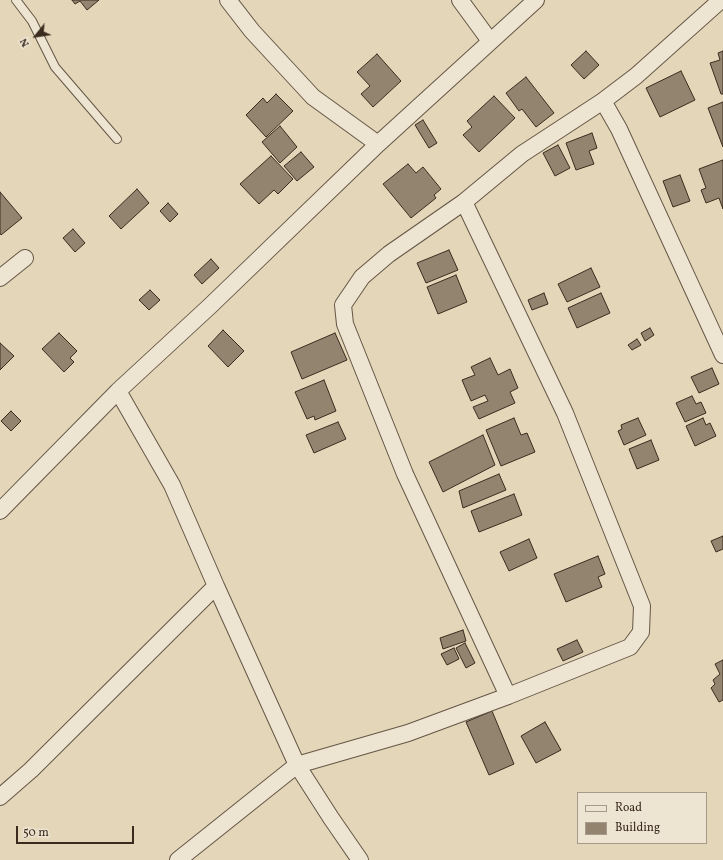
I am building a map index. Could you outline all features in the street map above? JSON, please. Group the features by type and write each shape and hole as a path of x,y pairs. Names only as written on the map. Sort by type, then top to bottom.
{"street":[{"path":"228,0 252,31 313,97 378,144"},
{"path":"460,0 490,41"},
{"path":"4,500 118,391 216,301 378,144 536,0"},
{"path":"508,696 405,474 345,324 343,305 362,277 389,254 464,202 522,154 603,101 636,76 721,0"},
{"path":"603,101 619,129 723,355"},
{"path":"178,860 297,765 408,733 508,696 630,646 641,632 642,606 565,413 464,202"},
{"path":"0,278 25,258"},
{"path":"118,391 172,485 297,765 360,860"},
{"path":"0,798 31,770 216,586"}],"lane":[{"path":"16,0 32,21 55,67 117,139"}],"building":[{"path":"72,0 99,0 87,10 80,1 75,4"},
{"path":"586,51 599,65 584,79 571,65"},
{"path":"723,51 723,94 721,94 710,63 720,60 718,53"},
{"path":"377,54 401,81 373,107 361,94 370,86 357,72"},
{"path":"681,71 695,100 660,117 646,88"},
{"path":"526,77 554,113 536,127 522,109 519,111 506,93"},
{"path":"276,94 293,111 266,137 246,115 263,98 267,103"},
{"path":"494,96 515,118 479,152 463,135 472,127 467,121"},
{"path":"723,102 723,147 708,108"},
{"path":"423,120 437,143 429,148 415,125"},
{"path":"280,126 297,147 280,163 262,142"},
{"path":"592,133 597,148 589,151 594,164 576,170 566,143"},
{"path":"558,145 570,168 555,176 543,153"},
{"path":"301,152 314,167 297,181 284,166"},
{"path":"271,156 293,179 278,194 274,190 259,204 240,184"},
{"path":"723,160 723,209 719,198 706,203 701,190 706,188 699,169"},
{"path":"408,164 416,173 423,167 441,189 434,195 436,198 411,218 383,184"},
{"path":"680,175 690,201 673,207 663,181"},
{"path":"137,189 149,203 121,229 109,216"},
{"path":"0,192 22,218 1,235 0,233"},
{"path":"168,203 178,214 170,222 160,211"},
{"path":"73,229 85,243 75,252 63,238"},
{"path":"449,250 458,270 426,283 417,263"},
{"path":"211,259 219,268 202,284 194,275"},
{"path":"591,268 600,287 567,302 558,284"},
{"path":"456,275 467,302 438,314 427,287"},
{"path":"150,290 160,300 149,310 139,300"},
{"path":"544,293 548,304 532,310 528,300"},
{"path":"601,293 610,313 577,328 568,308"},
{"path":"650,328 654,335 645,341 641,333"},
{"path":"223,330 244,351 228,367 208,346"},
{"path":"59,333 77,351 70,358 74,362 64,372 42,349"},
{"path":"335,333 347,360 302,379 291,352"},
{"path":"637,339 641,345 632,350 628,345"},
{"path":"0,343 14,356 0,370"},
{"path":"490,358 498,375 510,369 518,388 510,392 515,403 479,419 473,407 488,401 485,395 471,401 462,380 475,375 471,367"},
{"path":"712,368 719,384 699,393 691,377"},
{"path":"324,380 336,411 315,420 314,416 307,419 295,392"},
{"path":"692,396 696,404 701,402 706,413 685,422 676,403"},
{"path":"11,411 21,421 11,431 1,421"},
{"path":"514,418 521,435 527,433 535,452 501,466 486,430"},
{"path":"638,418 646,435 624,445 618,431 622,429 621,425"},
{"path":"703,418 706,425 710,423 716,436 695,446 686,426"},
{"path":"338,422 346,439 314,453 306,435"},
{"path":"483,435 495,465 443,492 429,462"},
{"path":"651,440 659,460 637,469 629,449"},
{"path":"499,474 506,490 463,508 459,491"},
{"path":"514,494 522,515 479,532 471,511"},
{"path":"723,536 723,549 716,552 711,541"},
{"path":"529,539 537,558 509,571 500,552"},
{"path":"598,556 605,574 598,577 602,587 566,602 554,574"},
{"path":"463,630 466,641 443,649 440,638"},
{"path":"577,640 583,652 563,661 557,649"},
{"path":"465,643 475,663 466,668 456,648"},
{"path":"454,648 459,659 447,665 441,654"},
{"path":"723,660 723,700 719,702 711,688 715,684 713,680 720,674 715,664"},
{"path":"492,711 514,764 489,775 466,722"},
{"path":"545,722 561,750 536,763 521,736"}]}
